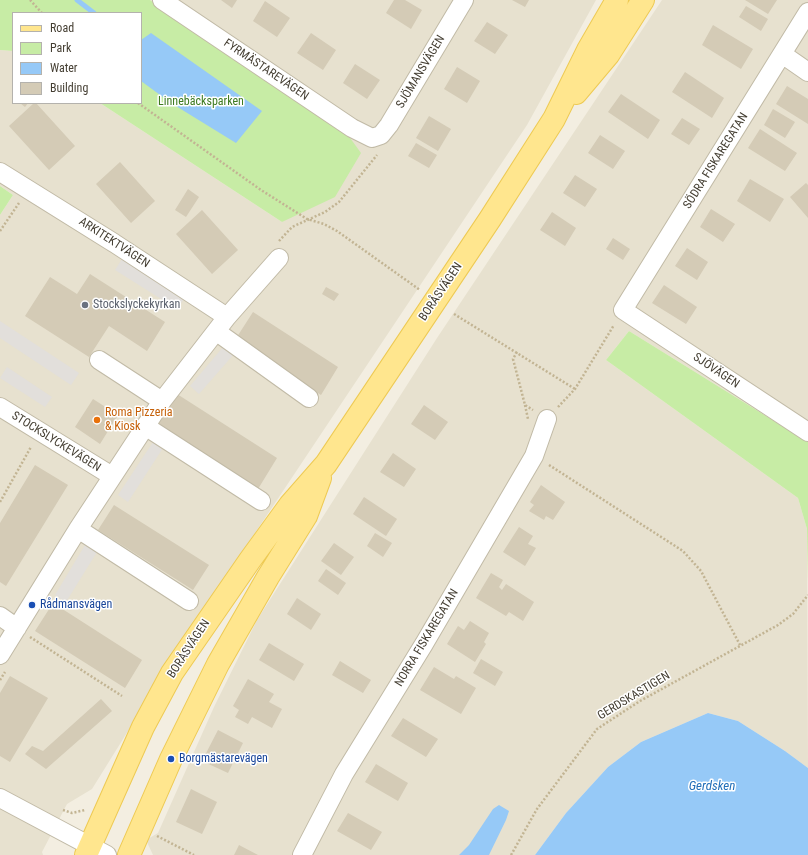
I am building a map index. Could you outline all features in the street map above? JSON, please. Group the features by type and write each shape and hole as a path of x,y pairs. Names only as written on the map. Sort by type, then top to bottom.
{"main road":[{"name":"BORÅSVÄGEN","path":"554,119 588,50 617,0"},
{"name":"BORÅSVÄGEN","path":"94,852 102,820 143,727 172,673 290,505 326,464 554,119 608,55 643,0"},
{"name":"BORÅSVÄGEN","path":"129,855 141,825 198,702 268,577 306,516 326,464"}],"street":[{"name":"FYRMÄSTAREVÄGEN","path":"162,0 352,128 372,138"},
{"name":"SJÖMANSVÄGEN","path":"372,138 381,135 389,125 464,0"},
{"name":"SÖDRA FISKAREGATAN","path":"623,310 808,12"},
{"path":"782,54 808,72"},
{"name":"ARKITEKTVÄGEN","path":"0,172 227,317"},
{"path":"4,661 78,529 162,401 217,332 227,317 279,258"},
{"name":"SJÖVÄGEN","path":"623,310 808,432"},
{"path":"217,332 310,398"},
{"path":"99,360 162,401"},
{"name":"STOCKSLYCKEVÄGEN","path":"0,407 112,476"},
{"name":"NORRA FISKAREGATAN","path":"302,855 344,774 424,644 534,456 547,419"},
{"path":"145,426 261,500"},
{"path":"78,529 189,601"},
{"path":"0,616 22,631"},
{"path":"0,798 94,852"}],"path":[{"path":"30,0 41,12"},
{"path":"139,104 261,190 307,219 324,224 337,231 421,290"},
{"path":"0,231 28,189"},
{"path":"517,352 513,359 525,405 547,419 575,390 623,310"},
{"path":"454,314 517,352 575,390"},
{"path":"0,502 40,432"},
{"path":"534,456 682,551 705,578 740,645"},
{"name":"GERDSKASTIGEN","path":"511,855 537,809 597,729 640,700 778,625 793,614 808,595"},
{"path":"22,631 122,696"},
{"path":"0,680 4,661"},
{"path":"60,809 72,813 89,808"},
{"path":"155,835 194,855"}],"shaded area":[{"path":"150,0 596,0 527,125 195,623 92,789 67,804 42,852 43,855 0,855 0,215 13,195 0,186 0,50 12,51 12,104 102,104 282,222 345,131"},
{"path":"662,0 808,0 808,442 629,331 606,360 798,498 807,529 808,768 785,751 738,721 708,713 641,742 608,767 566,813 535,855 153,855 146,840 158,833 214,707 257,620 437,338"},
{"path":"122,259 184,299 177,309 115,270"},
{"path":"0,321 79,373 71,385 0,338"},
{"path":"224,346 234,354 199,394 190,386"},
{"path":"7,367 52,397 45,407 0,378"},
{"path":"153,442 163,448 128,502 118,495"},
{"path":"85,545 97,552 66,602 55,595"}],"green space":[{"name":"Linnebäcksparken","path":"0,0 150,0 345,131 361,153 335,197 282,222 102,104 142,104 142,12 12,12 12,51 0,50"},
{"path":"0,186 13,195 0,215"},
{"path":"629,331 808,442 808,583 807,529 798,498 606,360"}],"water":[{"path":"151,33 262,111 236,143 171,103 142,82 142,39"},
{"name":"Gerdsken","path":"708,713 738,721 785,751 808,768 808,855 535,855 566,813 608,767 641,742"},
{"path":"499,805 509,811 489,855 459,855 469,845 493,809"}],"building":[{"path":"221,0 237,0 232,8"},
{"path":"394,0 405,0 422,10 411,29 386,13"},
{"path":"512,0 529,0 525,7"},
{"path":"745,0 777,0 768,14"},
{"path":"265,1 290,18 277,37 253,21"},
{"path":"746,6 768,19 761,31 739,17"},
{"path":"487,22 508,35 495,54 474,41"},
{"path":"713,25 753,49 741,69 702,45"},
{"path":"311,33 336,50 323,70 297,53"},
{"path":"355,64 380,80 367,99 343,83"},
{"path":"457,67 480,81 467,103 444,89"},
{"path":"685,72 724,98 712,118 672,92"},
{"path":"787,86 808,99 808,124 776,104"},
{"path":"621,94 660,120 648,139 608,112"},
{"path":"33,104 37,104 75,146 49,170 9,126"},
{"path":"773,109 795,122 785,138 764,125"},
{"path":"429,116 451,129 438,151 416,138"},
{"path":"682,118 700,129 689,145 671,134"},
{"path":"760,129 797,153 785,171 748,148"},
{"path":"600,135 625,151 613,169 588,153"},
{"path":"416,143 437,155 429,168 408,156"},
{"path":"120,162 155,201 131,223 96,184"},
{"path":"575,175 597,189 585,207 563,193"},
{"path":"750,179 784,199 770,222 737,201"},
{"path":"806,183 808,185 808,218 790,197"},
{"path":"188,189 199,197 186,217 175,210"},
{"path":"711,209 735,224 723,242 700,227"},
{"path":"202,210 238,250 212,274 176,234"},
{"path":"552,212 576,228 565,246 540,230"},
{"path":"613,238 630,249 623,260 606,249"},
{"path":"687,248 708,262 697,280 675,266"},
{"name":"Stockslyckekyrkan","path":"90,274 165,322 147,351 109,326 89,357 25,316 50,277 77,294"},
{"path":"664,285 697,307 686,324 652,303"},
{"path":"326,287 339,294 334,301 322,294"},
{"path":"253,312 338,367 321,395 235,340"},
{"path":"177,394 277,458 258,489 157,425"},
{"path":"93,399 118,415 100,444 75,427"},
{"path":"424,405 448,422 435,440 411,424"},
{"path":"393,453 416,469 404,487 380,472"},
{"path":"35,465 68,485 6,586 0,582 0,523"},
{"path":"541,485 565,502 553,520 546,516 544,520 529,511 534,505 530,502"},
{"path":"364,497 397,519 386,536 353,514"},
{"path":"114,505 209,565 193,590 98,530"},
{"path":"519,527 533,536 528,544 536,548 525,566 503,552"},
{"path":"375,533 392,543 383,557 367,546"},
{"path":"334,543 354,557 341,575 321,561"},
{"path":"326,569 346,583 338,595 318,581"},
{"path":"491,573 503,580 499,587 502,590 506,584 534,602 523,621 509,612 506,616 476,598"},
{"path":"297,598 321,614 311,630 287,614"},
{"path":"53,603 142,660 125,688 35,631"},
{"path":"470,621 489,633 484,642 486,644 475,662 447,644 458,626 464,630"},
{"path":"269,643 304,664 294,681 259,660"},
{"path":"481,659 503,672 495,686 473,673"},
{"path":"340,661 371,680 363,693 332,675"},
{"path":"434,667 454,679 456,676 476,688 461,714 420,690"},
{"path":"10,676 48,698 10,762 0,756 0,693"},
{"path":"248,679 274,694 269,702 282,709 272,728 252,717 248,724 235,717 239,710 233,706"},
{"path":"101,699 112,711 46,769 25,754 32,746 43,751"},
{"path":"403,718 438,739 426,757 391,736"},
{"path":"218,730 243,743 228,773 202,761"},
{"path":"376,764 408,783 398,801 365,782"},
{"path":"191,789 217,802 202,834 176,822"},
{"path":"348,813 382,832 371,850 337,831"},
{"path":"239,845 258,855 234,855"}],"waterway":[{"path":"77,0 93,12"}],"place":[{"name":"Stockslyckekyrkan","path":"85,305"},
{"name":"Roma Pizzeria & Kiosk","path":"97,420"},
{"name":"Rådmansvägen","path":"32,605"},
{"name":"Borgmästarevägen","path":"171,759"}]}
